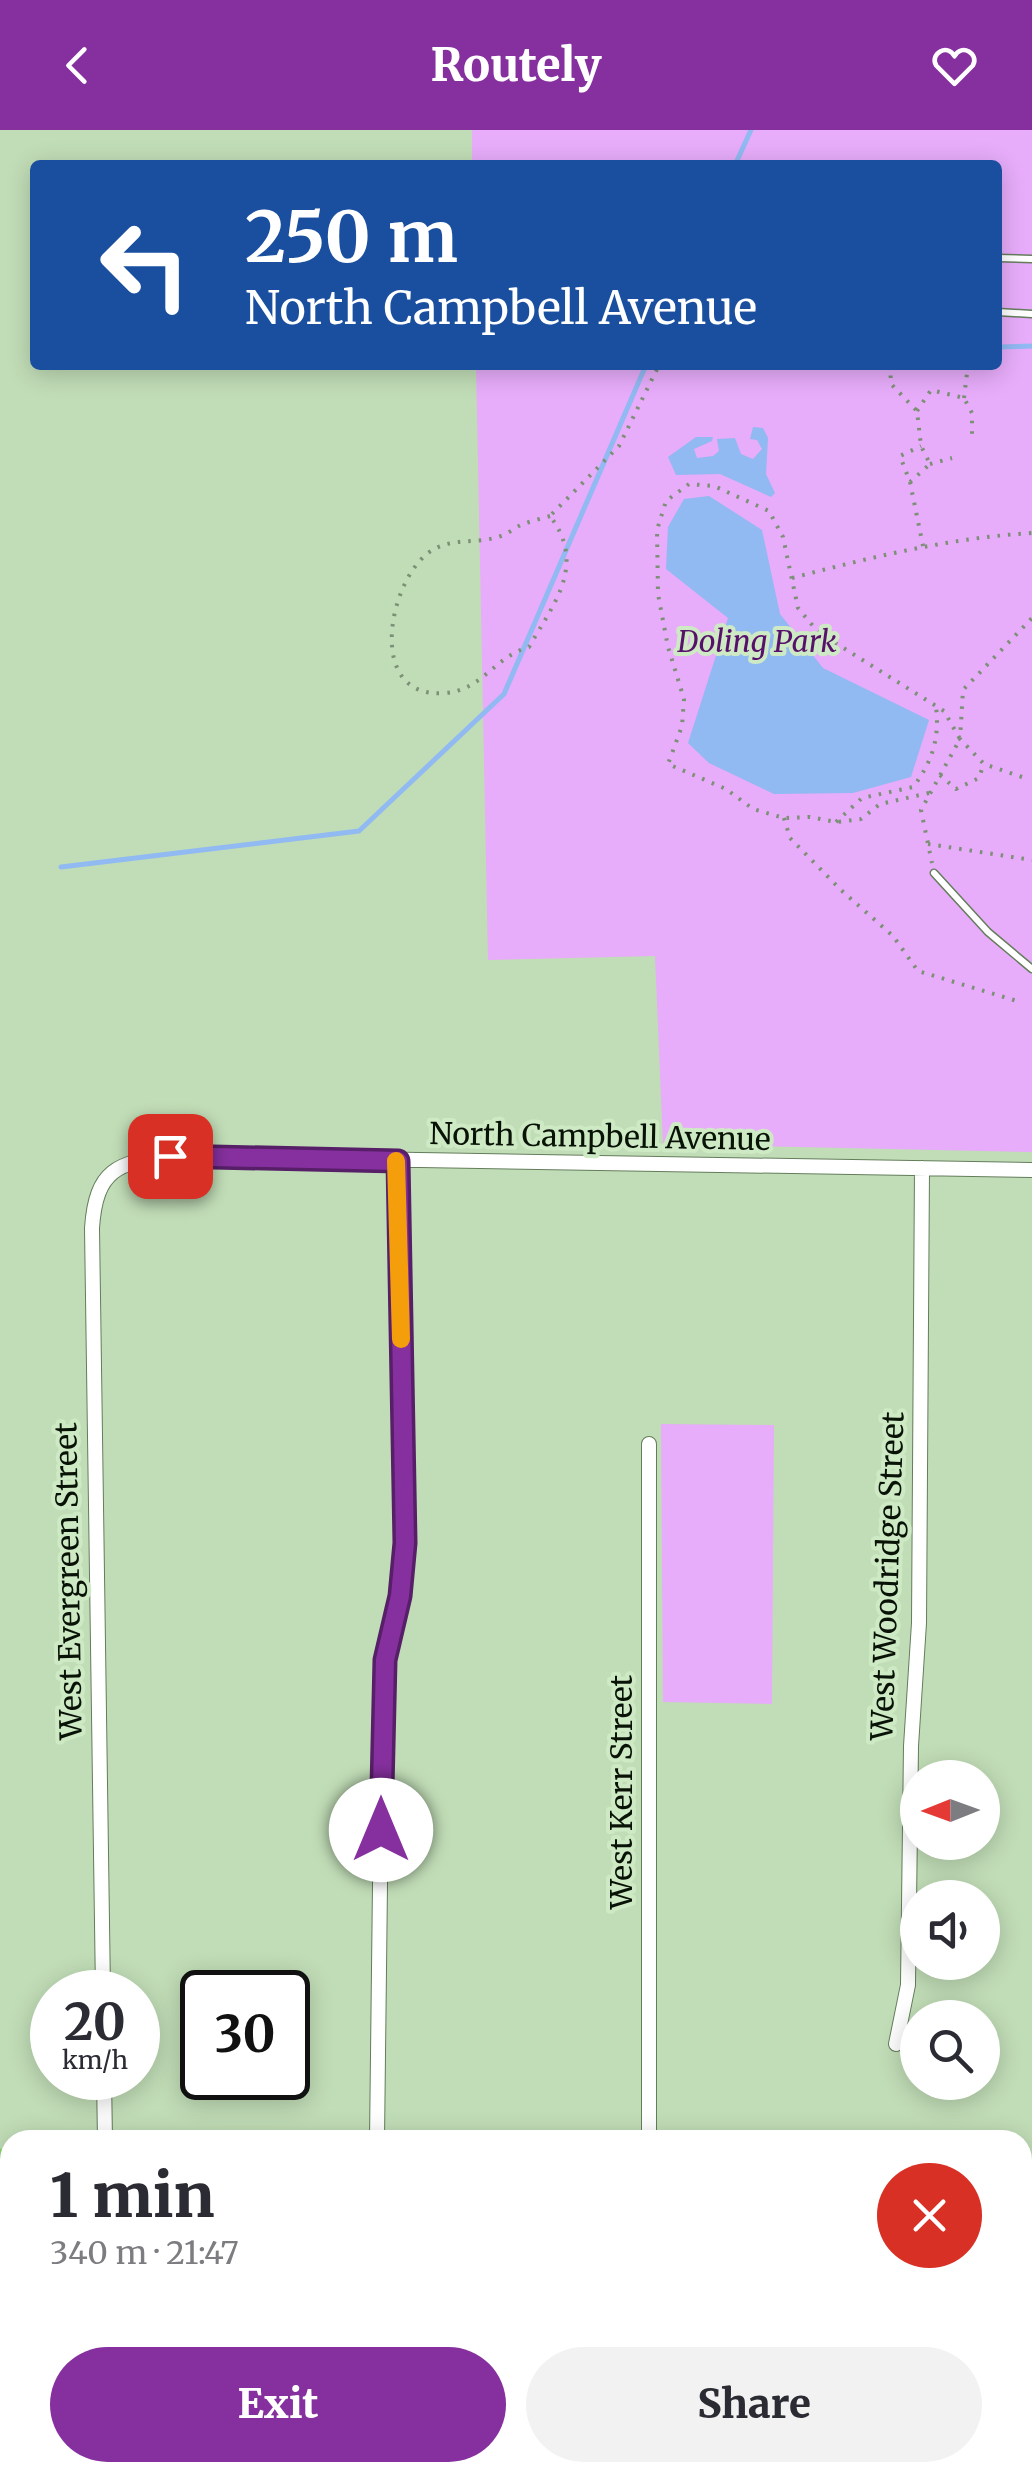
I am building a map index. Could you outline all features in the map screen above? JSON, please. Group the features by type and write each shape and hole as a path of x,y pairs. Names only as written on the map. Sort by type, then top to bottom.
{"highway":[{"path":"0,2144 0,2161"}],"street":[{"name":"North Campbell Avenue","path":"110,1172 127,1162 170,1156 1032,1170"},
{"path":"377,2130 382,1713 385,1660 400,1596 405,1543 398,1161"},
{"name":"West Woodridge Street","path":"896,2044 908,1985 911,1746 919,1624 922,1168"},
{"name":"West Evergreen Street","path":"102,1970 92,1228 100,1186 110,1172"},
{"name":"West Kerr Street","path":"649,1444 649,2130"},
{"path":"104,2100 105,2130"}],"lane":[{"path":"1002,258 1032,259"},
{"path":"1002,312 1032,314"},
{"path":"934,873 988,932 1032,970"}],"path":[{"path":"550,516 558,527 568,565 564,586 528,647 511,652 482,680 463,689 425,692 407,685 397,669 390,641 397,604 415,566 446,542 500,536 521,524 550,516 619,446 656,370"},
{"path":"890,370 890,384 917,410 921,446 930,464"},
{"path":"967,370 964,398 972,413 972,436"},
{"path":"917,410 931,390 964,398"},
{"path":"921,446 900,456 910,482 923,546"},
{"path":"910,482 930,464 952,458"},
{"path":"930,793 880,804 861,819 836,822 784,818 753,809 726,789 668,764 682,726 684,699 658,594 656,530 666,501 689,484 714,486 768,512 783,537 798,608 818,632 944,711 960,739 984,764 1022,776"},
{"path":"790,578 923,546 979,536 1032,534"},
{"path":"934,873 920,810 960,739 963,690 1032,618"},
{"path":"836,822 862,798 913,787 927,769 939,728 936,707"},
{"path":"940,775 956,790 978,778 984,764"},
{"path":"784,818 790,838 840,890 893,936 918,971 1016,1001"},
{"path":"928,844 1032,860"}],"green space":[{"name":"Doling Park","path":"472,130 1032,130 1032,1152 663,1144 655,956 488,960 476,370 1002,370 1002,160 472,160"},
{"path":"661,1424 774,1425 772,1704 663,1702"}],"water":[{"path":"753,427 763,428 768,438 766,474 775,493 771,497 720,474 676,475 668,457 696,437 713,437 694,449 697,458 719,451 717,439 735,438 741,454 753,459 762,449 757,440 750,439"},
{"path":"709,496 762,530 780,614 823,668 929,720 911,777 853,793 774,794 709,763 688,743 728,618 666,569 668,527 684,499"}],"waterway":[{"path":"737,160 751,130"},
{"path":"1002,347 1032,346"},
{"path":"61,867 359,831 504,694 644,370"}],"slow traffic":[{"path":"396,1161 401,1339"}],"route":[{"path":"170,1156 398,1161 405,1543 400,1596 385,1660 381,1830"}]}
